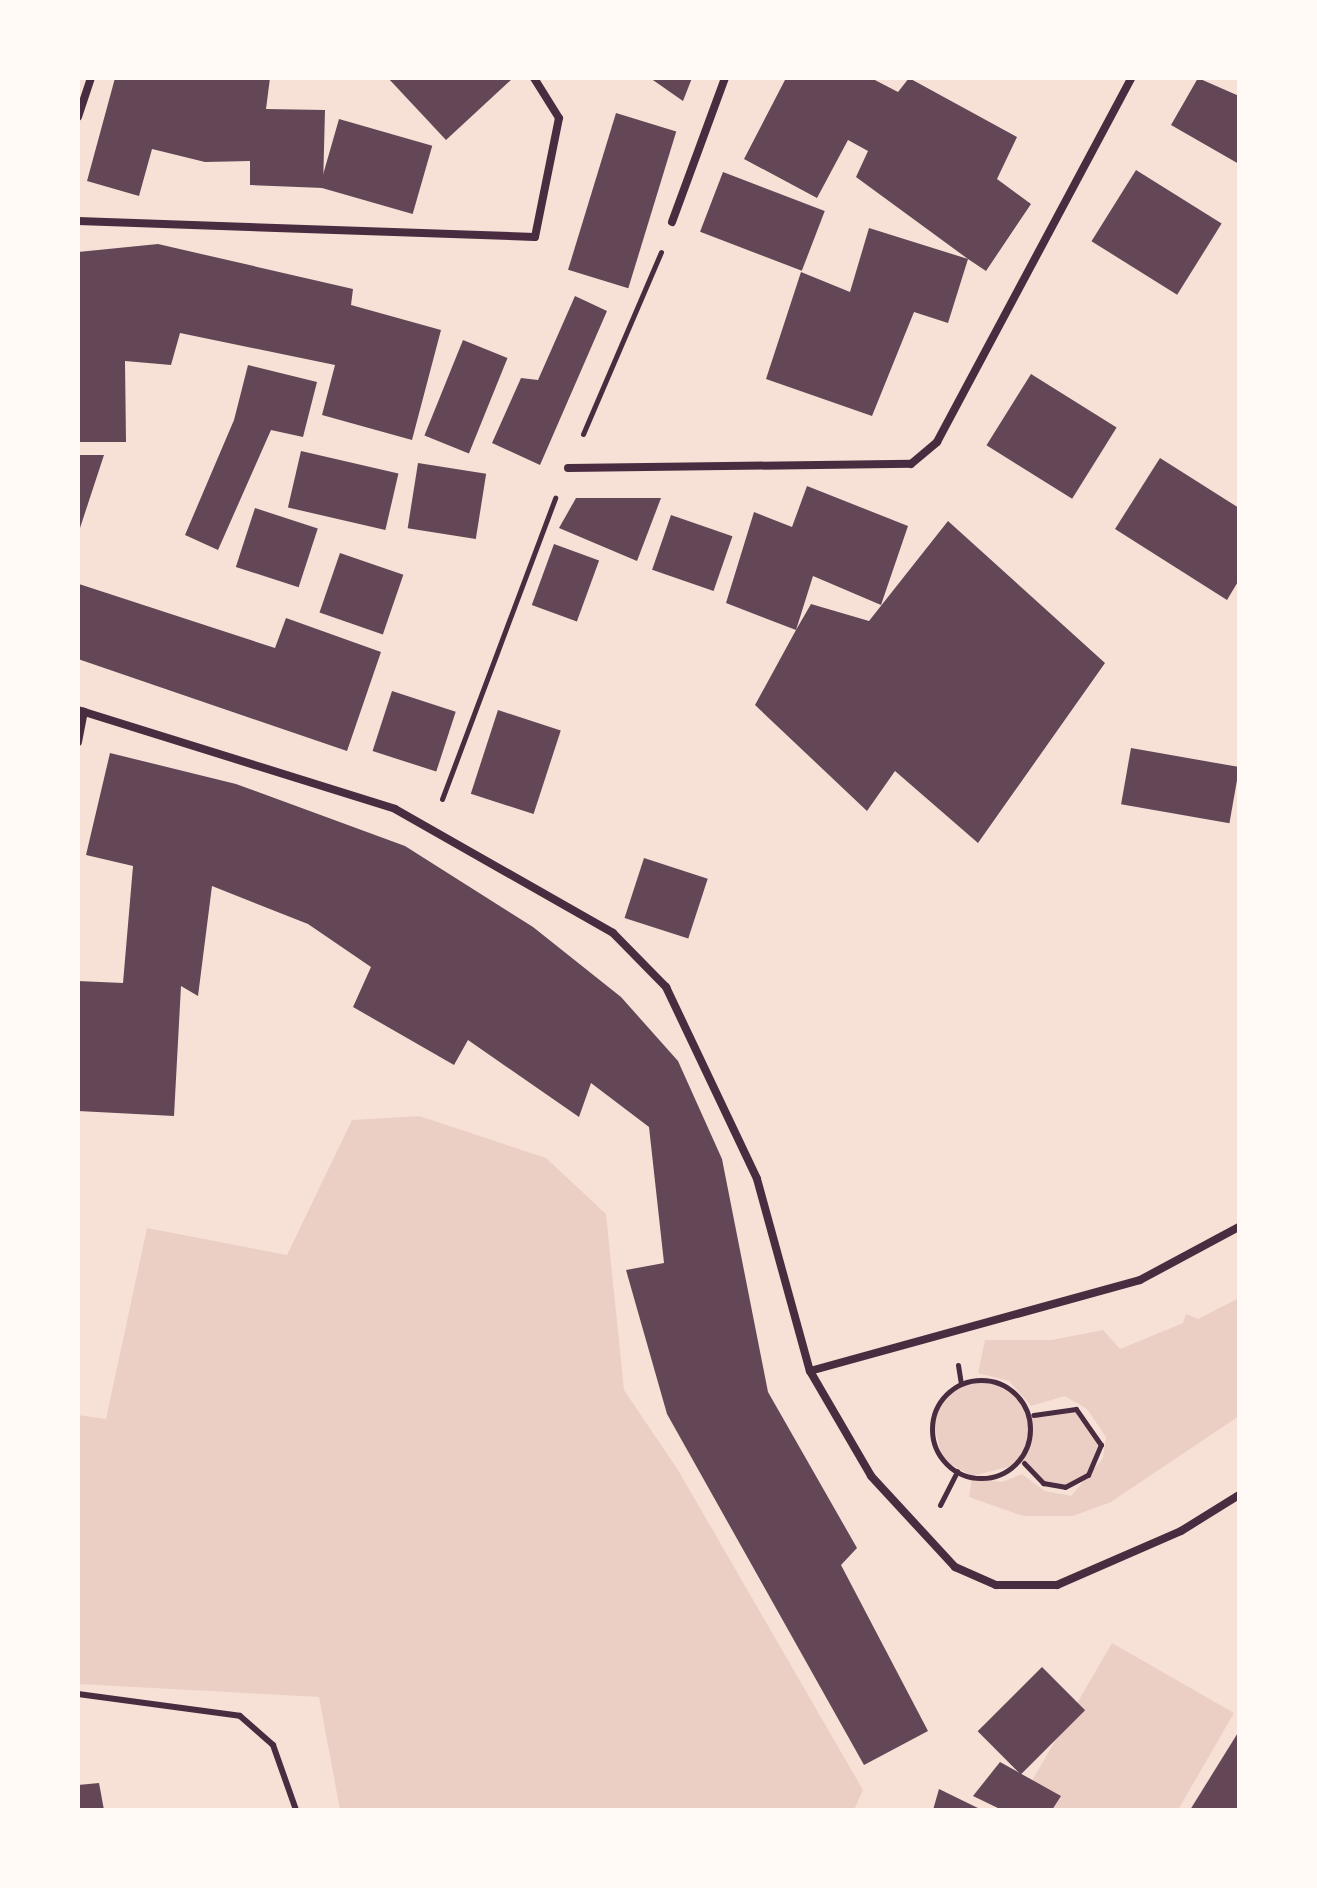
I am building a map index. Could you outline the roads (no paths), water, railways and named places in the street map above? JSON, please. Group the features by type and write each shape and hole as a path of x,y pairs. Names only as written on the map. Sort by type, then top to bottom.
{"street":[{"path":"78,117 91,78"},
{"path":"78,221 535,237 559,118 534,78"},
{"path":"672,222 725,78"},
{"path":"568,468 911,464 937,442 1131,78"},
{"path":"78,742 81,711 431,826 613,933 666,987 757,1179 810,1371 871,1476 955,1567 996,1585 1057,1585 1181,1531 1239,1495"},
{"path":"810,1371 1140,1280 1239,1227"}],"lane":[{"path":"78,1694 240,1716 273,1745 296,1810"}]}
